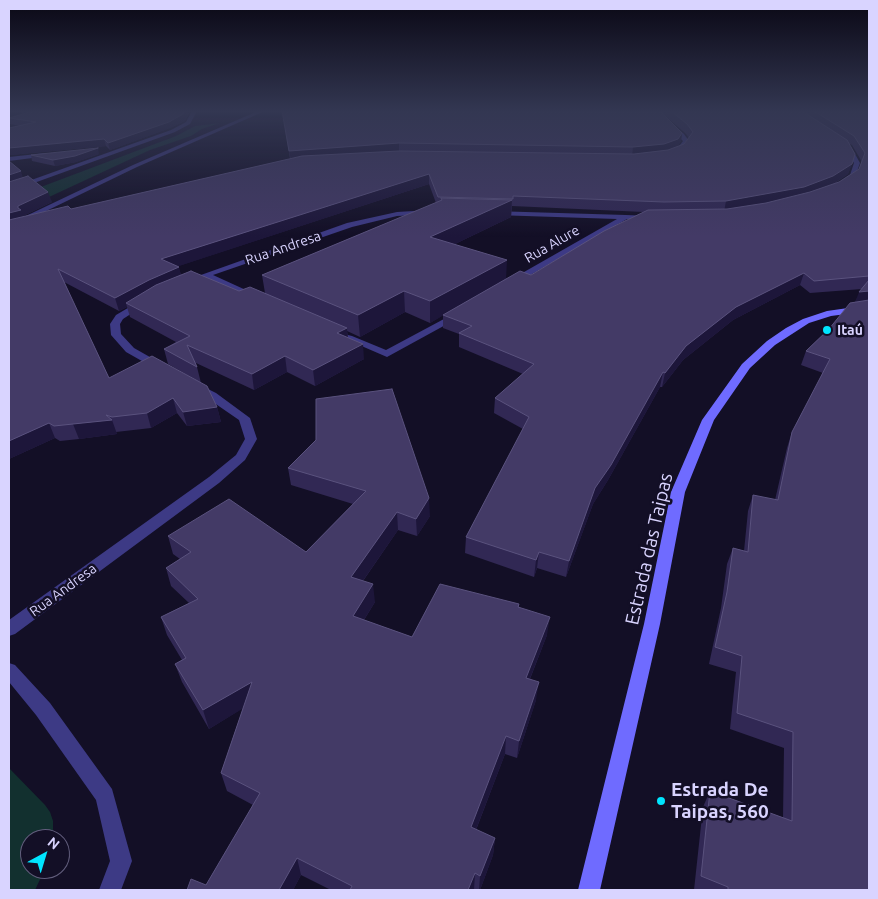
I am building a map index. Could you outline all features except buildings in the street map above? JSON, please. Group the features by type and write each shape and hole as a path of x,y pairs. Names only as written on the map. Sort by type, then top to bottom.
{"main road":[{"name":"Estrada das Taipas","path":"589,890 652,624 678,492 708,420 746,366 771,343 806,321 830,313 869,308"}],"street":[{"path":"9,190 112,153"},
{"path":"9,227 121,172 166,153"},
{"path":"669,155 674,153"},
{"path":"833,189 853,176 857,163 851,153"},
{"path":"9,158 54,155"},
{"name":"Rua Andresa","path":"175,287 350,225 397,214 441,212"},
{"path":"483,213 661,218"},
{"name":"Rua Alure","path":"507,286 626,217"},
{"path":"9,227 47,218"},
{"path":"205,275 268,302"},
{"path":"156,296 119,317 115,324 116,335 130,350 171,372"},
{"path":"340,334 388,354 464,310"},
{"name":"Rua Andresa","path":"9,629 214,480 241,457 251,439 244,418 212,395 187,381"},
{"path":"9,670 43,709 105,796 120,861 110,890"}],"green space":[{"path":"131,153 144,153 34,204 9,199"},
{"path":"9,768 45,805 53,821 53,829 20,829 20,879 40,879 35,890 9,890"}],"place":[{"name":"Itaú","path":"827,330"},
{"name":"Estrada De Taipas, 560","path":"661,801"}]}
